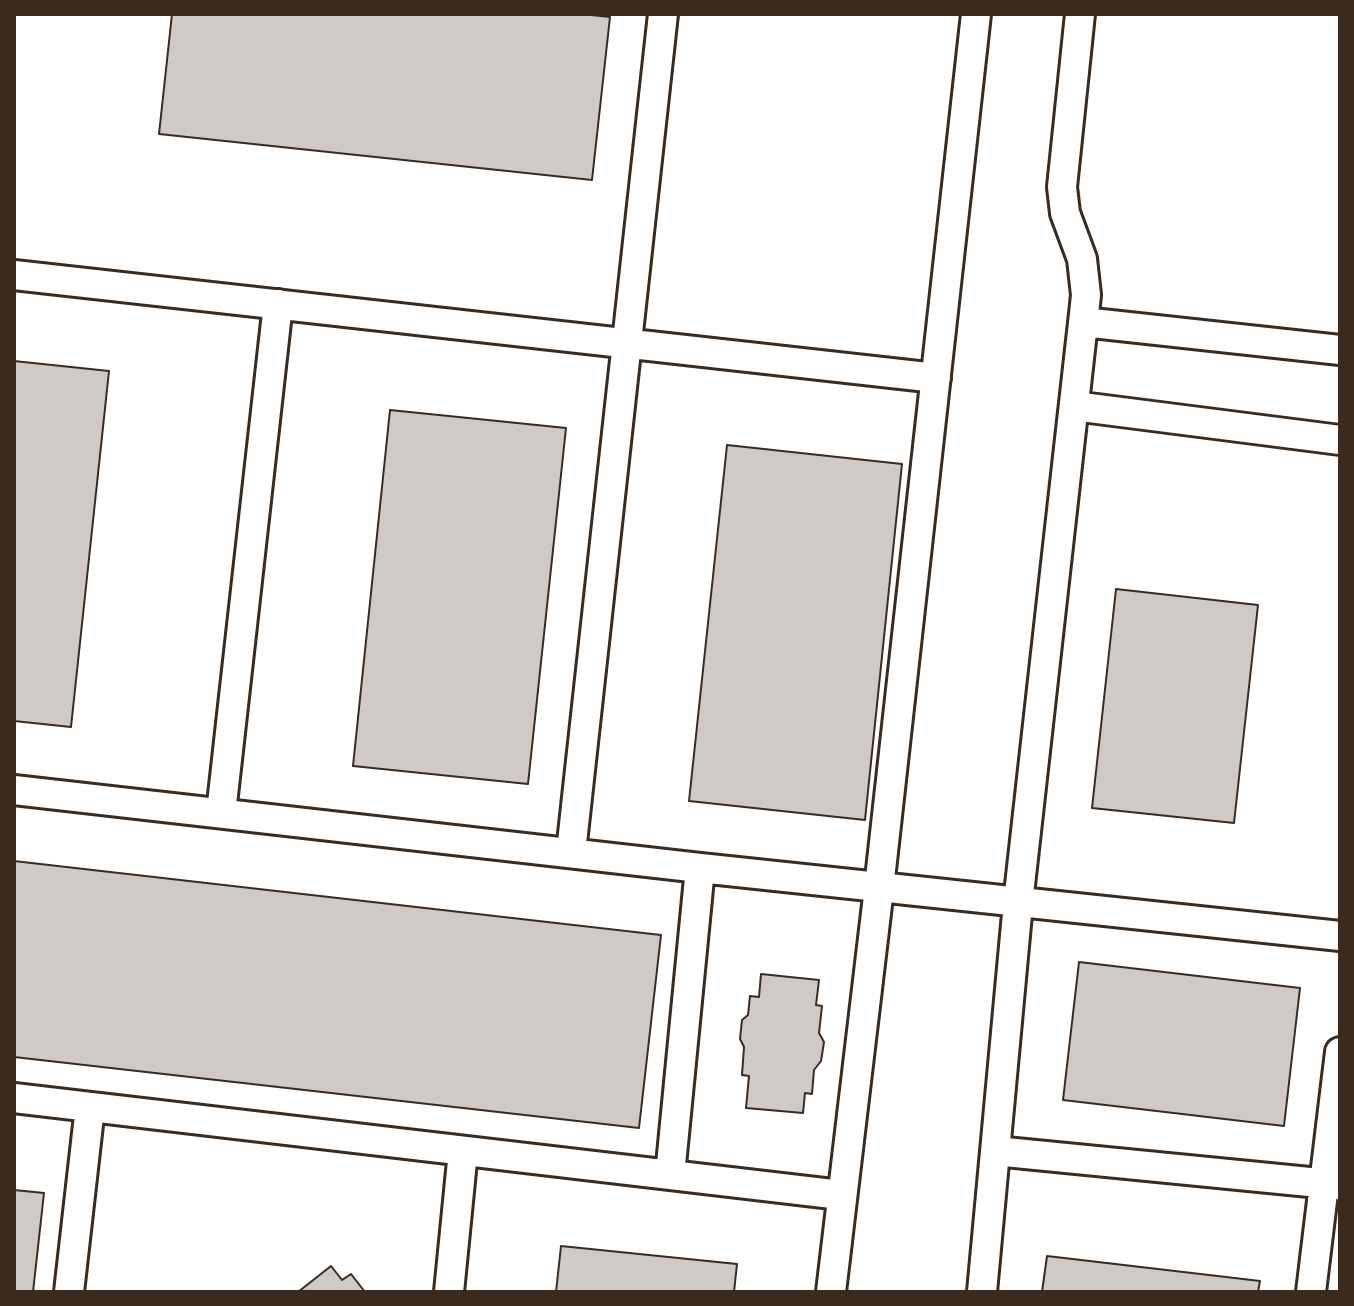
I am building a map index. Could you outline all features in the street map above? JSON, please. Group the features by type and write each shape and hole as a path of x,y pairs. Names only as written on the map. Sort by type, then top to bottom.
{"lane":[{"path":"571,852 663,14"},
{"path":"831,1292 976,14"},
{"path":"982,1292 1018,903 1086,295 1083,268 1065,213 1062,187 1080,14"},
{"path":"14,275 936,378"},
{"path":"221,813 278,304"},
{"path":"1083,322 1340,350"},
{"path":"1074,406 1340,440"},
{"path":"14,790 879,888 1340,936"},
{"path":"670,1175 700,868"},
{"path":"1311,1292 1332,1184 1340,1052"},
{"path":"14,1098 841,1195"},
{"path":"69,1292 90,1107"},
{"path":"449,1292 463,1151"},
{"path":"995,1151 1332,1184"}],"building":[{"path":"172,14 582,14 610,17 592,180 159,134"},
{"path":"14,361 109,371 71,727 14,721"},
{"path":"390,410 566,428 528,784 353,766"},
{"path":"727,445 902,464 865,820 689,801"},
{"path":"1116,589 1258,605 1234,823 1092,808"},
{"path":"14,861 661,935 639,1128 14,1057"},
{"path":"1079,962 1300,988 1284,1126 1063,1100"},
{"path":"761,974 819,980 816,1005 822,1006 819,1033 824,1042 821,1061 814,1070 812,1094 805,1093 803,1113 746,1108 749,1076 742,1075 742,1020 748,1015 750,996 759,997"},
{"path":"14,1190 44,1193 33,1292 14,1292"},
{"path":"561,1246 737,1264 734,1292 556,1292"},
{"path":"1047,1256 1260,1281 1258,1292 1042,1292"},
{"path":"331,1266 342,1280 351,1274 365,1292 298,1292"}]}
